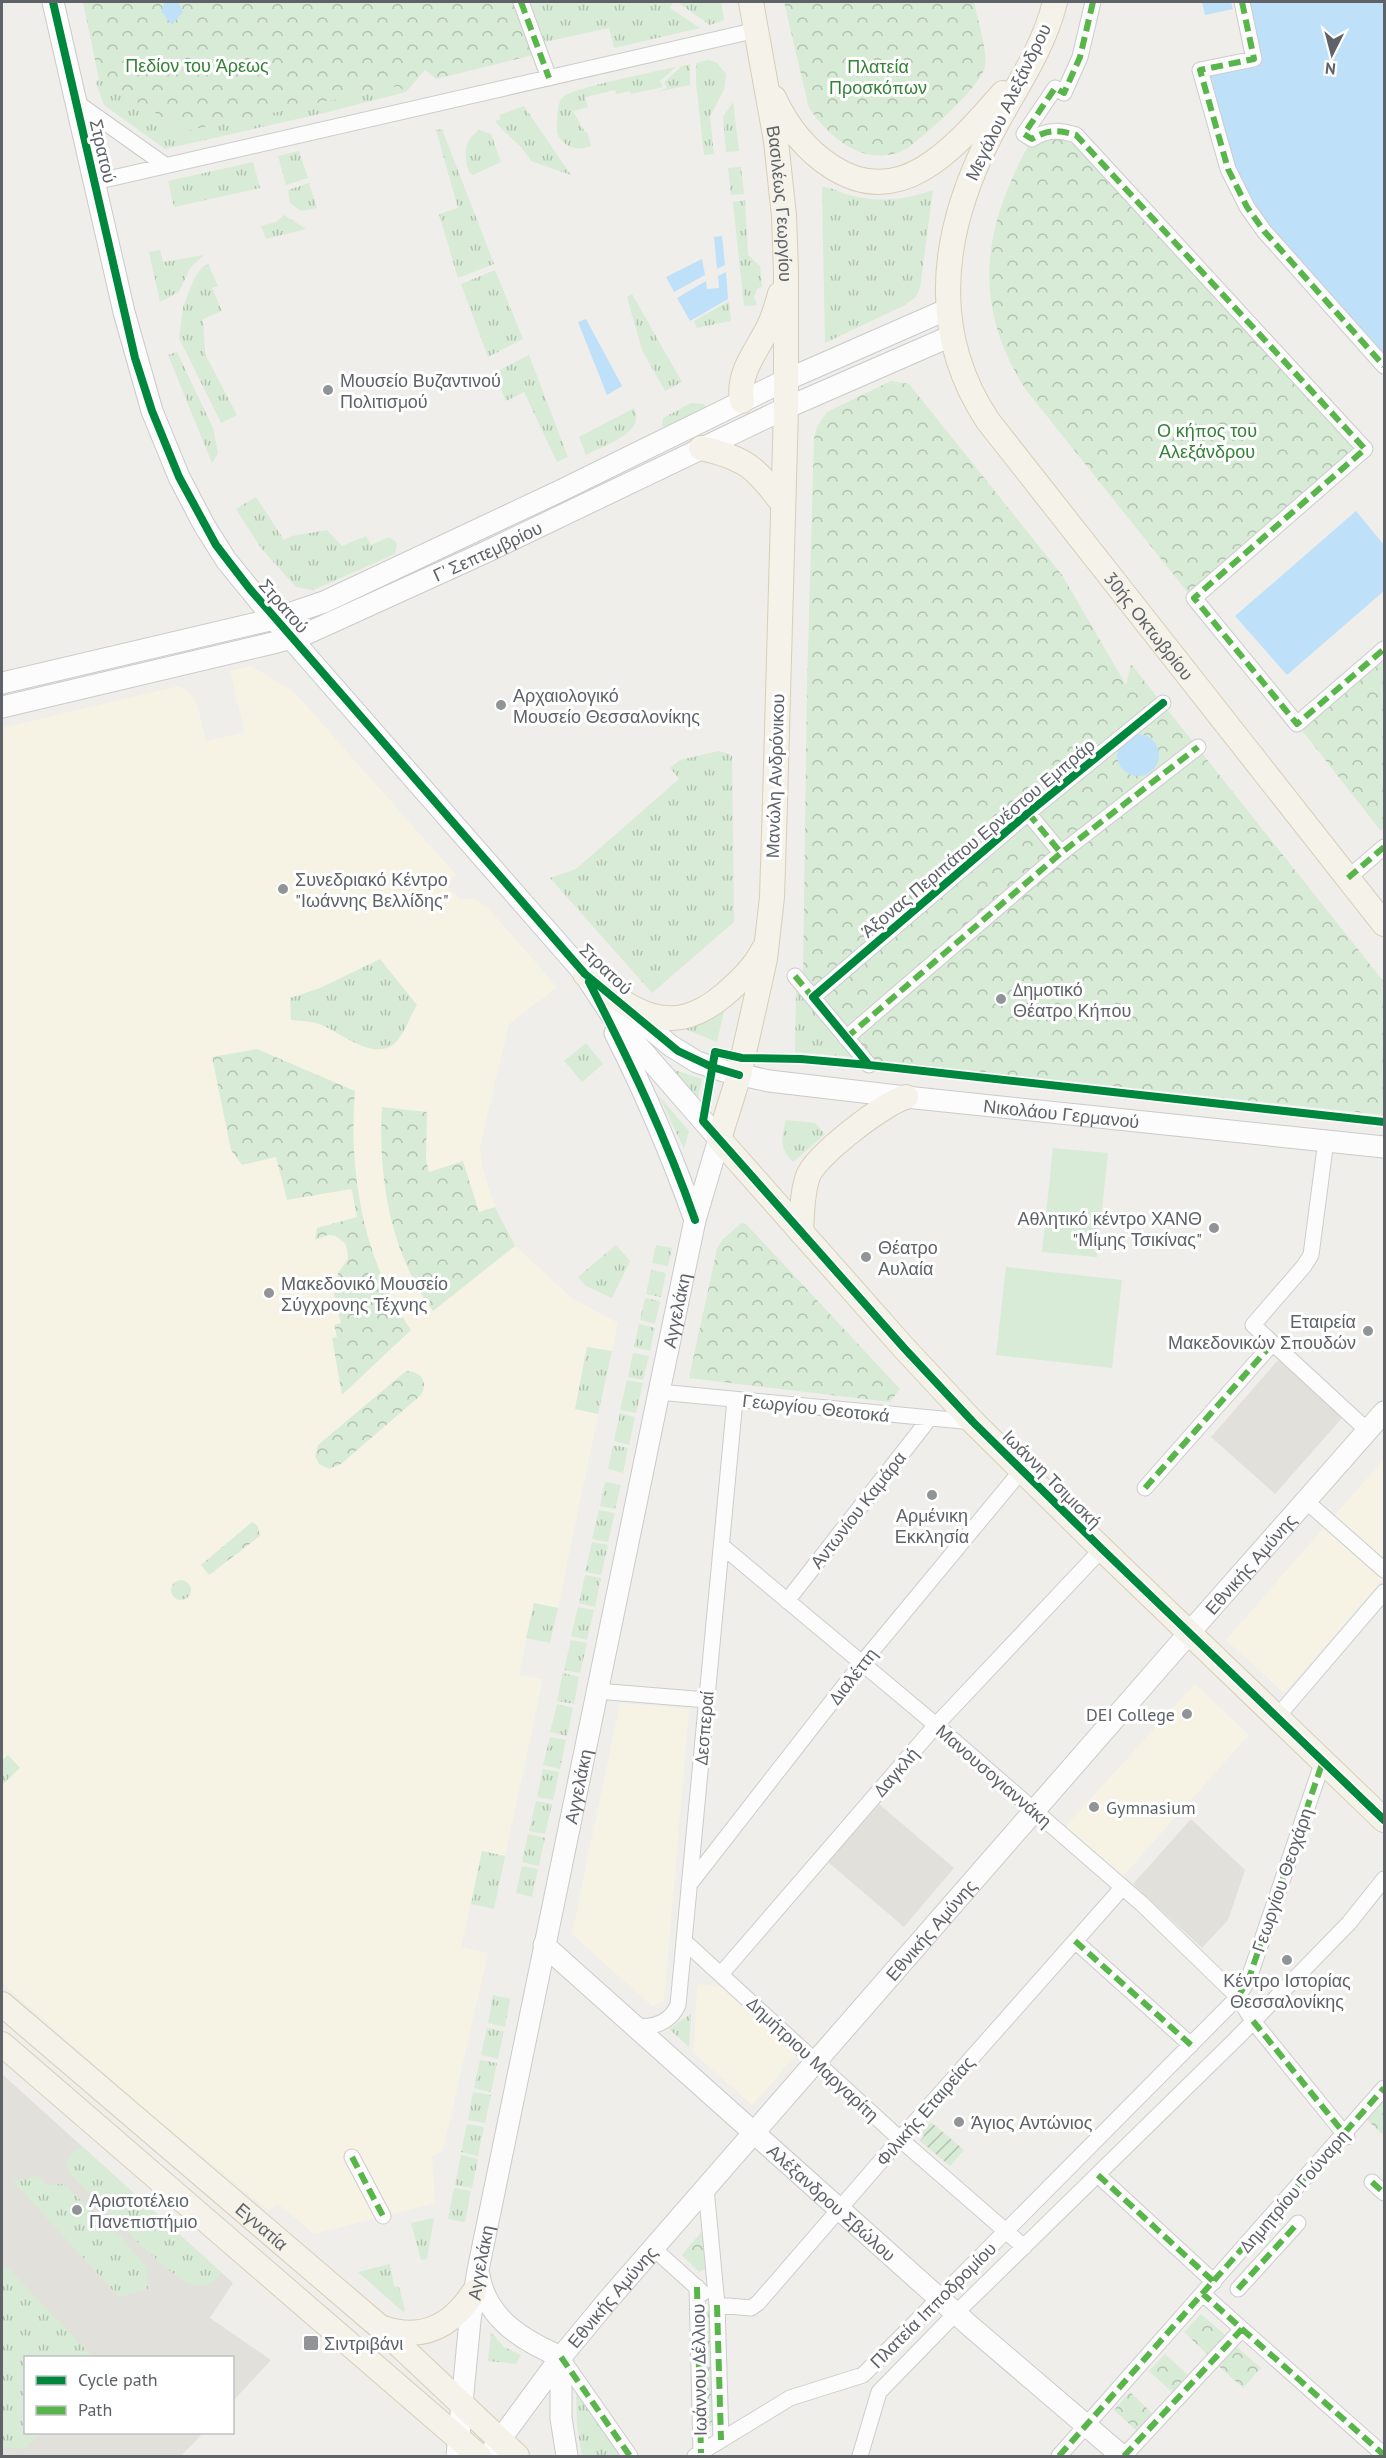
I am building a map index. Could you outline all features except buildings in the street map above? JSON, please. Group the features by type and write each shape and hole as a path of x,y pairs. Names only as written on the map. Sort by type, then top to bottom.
{"main road":[{"name":"Στρατού","path":"53,2 135,358 152,411 171,457 195,509 216,545 274,619 585,974 612,1016 719,1139"},
{"name":"Βασιλέως Γεωργίου","path":"752,2 767,79 784,216 786,408"},
{"name":"Μεγάλου Αλεξάνδρου","path":"948,309 951,242 960,204 990,135 1041,43 1055,2"},
{"path":"767,79 774,99 786,119 816,155 848,176 880,182 909,177 933,163 961,139 1028,67"},
{"path":"742,401 740,389 742,375 769,326 786,272"},
{"name":"30ής Οκτωβρίου","path":"948,309 951,336 963,376 988,421 1384,924"},
{"name":"Γ' Σεπτεμβρίου","path":"2,683 274,619 307,609 560,491 786,380 948,309"},
{"name":"Γ' Σεπτεμβρίου","path":"2,707 292,638 318,629 486,552 786,408 951,336"},
{"name":"Μανώλη Ανδρόνικου","path":"719,1139 739,1075 762,974 772,897 786,408"},
{"path":"701,448 728,454 747,465 762,477 783,504"},
{"path":"585,974 618,1000 645,1014 661,1017 688,1016 710,1007 739,982 759,957 767,939"},
{"name":"Στρατού","path":"585,974 678,1051 712,1068 739,1075"},
{"path":"585,974 640,1083 676,1166 695,1220"},
{"name":"Νικολάου Γερμανού","path":"739,1075 784,1083 906,1097 1384,1147"},
{"path":"801,1232 805,1188 813,1167 866,1119 896,1100 906,1097"},
{"name":"Αγγελάκη","path":"458,2448 476,2281 658,1392 695,1220 719,1139"},
{"name":"Ιωάννη Τσιμισκή","path":"719,1139 904,1348 973,1422 1021,1471 1384,1820"},
{"name":"Εθνικής Αμύνης","path":"502,2451 561,2357 653,2248 1384,1412"},
{"name":"Αλέξανδρου Σβώλου","path":"544,1945 939,2298 1123,2457"},
{"name":"Εγνατία","path":"2,2004 380,2327 463,2403 502,2451"},
{"name":"Εγνατία","path":"2,2044 458,2448 479,2457"},
{"path":"380,2327 407,2333 434,2328 458,2314 476,2281"},
{"path":"476,2281 507,2325 529,2342 561,2357 561,2418 567,2457"}],"street":[{"path":"521,2 549,78"},
{"path":"1093,2 1080,57 1064,93 1055,88 1024,134 1032,140 1043,132 1053,130 1076,135 1365,449 1194,598 1297,724 1384,649"},
{"path":"1242,2 1254,59 1200,70 1228,169 1242,199 1264,231 1384,366"},
{"path":"95,182 757,30"},
{"path":"76,102 165,165"},
{"name":"Άξονας Περιπάτου Ερνέστου Εμπράρ","path":"813,998 1028,813 1163,703"},
{"path":"846,1038 1061,853 1198,747"},
{"path":"1028,813 1061,853"},
{"path":"1348,878 1384,847"},
{"path":"795,976 869,1065"},
{"path":"1326,1140 1311,1255 1253,1324 1368,1431"},
{"path":"1145,1488 1272,1344"},
{"name":"Γεωργίου Θεοτοκά","path":"658,1392 973,1422"},
{"name":"Δεσπεραί","path":"635,2026 652,2026 668,2019 675,2012 680,1992 735,1400"},
{"name":"Αντωνίου Καμάρα","path":"787,1601 929,1419"},
{"name":"Διαλέττη","path":"689,1885 862,1663 1021,1471"},
{"path":"1306,1501 1384,1570"},
{"name":"Μανουσογιαννάκη","path":"722,1546 936,1725 1142,1904 1238,1997 1253,2021 1346,2135"},
{"name":"Δαγκλή","path":"721,1974 936,1725 1102,1549"},
{"path":"1277,1717 1384,1592"},
{"path":"597,1691 707,1700"},
{"name":"Γεωργίου Θεοχάρη","path":"1238,1997 1249,1978 1323,1761"},
{"name":"Πλατεία Ιπποδρομίου","path":"1238,1997 863,2375 879,2392 956,2313 1253,2021 1349,1923 1384,1879"},
{"name":"Φιλικής Εταιρείας","path":"717,2305 755,2307 1122,1888"},
{"name":"Δημήτριου Μαργαρίτη","path":"684,1941 900,2139 1024,2247"},
{"path":"1075,1941 1191,2045"},
{"name":"Δημητρίου Γούναρη","path":"1059,2457 1346,2135 1384,2088"},
{"path":"352,2157 383,2216"},
{"path":"1098,2175 1214,2282"},
{"path":"1372,2182 1384,2193"},
{"name":"Ιωάννου Δέλλιου","path":"706,2188 717,2305 721,2440"},
{"name":"Δημητρίου Γούναρη","path":"1238,2289 1298,2223"},
{"name":"Ιωάννου Δέλλιου","path":"653,2248 717,2305"},
{"name":"Ιωάννου Δέλλιου","path":"697,2287 698,2455"},
{"path":"1203,2294 1384,2455"},
{"path":"1123,2457 1242,2329"},
{"path":"561,2357 630,2457"},
{"path":"698,2455 790,2398 863,2375"},
{"path":"860,2457 879,2392"}],"shaded area":[{"path":"251,666 294,692 456,875 446,885 459,899 475,899 489,909 557,987 509,1024 480,1146 482,1166 495,1207 515,1246 573,1299 618,1323 612,1351 587,1347 575,1409 598,1414 558,1608 534,1603 519,1675 543,1679 505,1856 482,1851 461,1947 488,1953 443,2150 432,2157 435,2203 314,2234 277,2203 269,2211 145,2109 2,1983 2,728 179,686 190,693 197,705 206,741 245,732 230,671"},
{"path":"1278,1360 1343,1417 1275,1494 1211,1437"},
{"path":"1384,1459 1384,1578 1284,1693 1226,1640"},
{"path":"1195,1684 1249,1735 1122,1877 1064,1828"},
{"path":"620,1703 689,1709 664,2001 652,2006 572,1934"},
{"path":"879,1804 954,1868 904,1927 828,1862"},
{"path":"1191,1819 1245,1870 1228,1920 1202,1948 1133,1884"},
{"path":"697,1984 722,1987 797,2054 752,2105 694,2053"},
{"name":"Αριστοτέλειο Πανεπιστήμιο","path":"2,2074 233,2283 210,2318 271,2360 234,2400 234,2356 24,2356 24,2434 202,2434 181,2456 2,2456"}],"green space":[{"name":"Πεδίον του Άρεως","path":"83,2 513,2 533,55 436,79 425,70 406,92 398,86 185,131 99,79"},
{"path":"530,2 673,2 670,8 700,28 614,48 609,28 545,42"},
{"path":"677,2 721,2 724,20 710,25"},
{"name":"Πλατεία Προσκόπων","path":"784,2 974,2 984,43 985,66 974,86 964,97 908,148 879,156 865,153 839,141 809,108"},
{"path":"708,60 716,62 726,74 724,90 710,116 714,154 704,155 696,63"},
{"path":"690,64 690,85 656,92 667,88 664,82 682,66"},
{"path":"676,67 660,81 663,87 631,94 630,91 616,94 615,90 585,97 588,107 573,111 587,132 591,146 571,147 563,142 557,133 559,104 563,97 570,93"},
{"path":"99,79 185,131 398,86 406,92 165,149 104,105 96,83"},
{"path":"733,102 739,151 726,152 723,117"},
{"path":"524,106 571,175 531,161 495,121 501,119 499,115"},
{"path":"442,129 494,264 458,278 439,214 458,208 436,130"},
{"path":"479,130 491,134 501,162 473,175 469,172 466,148 467,143"},
{"name":"Ο κήπος του Αλεξάνδρου","path":"1064,131 1365,449 1193,599 1026,390 1008,358 996,326 990,295 990,264 994,234 1003,203 1015,171 1032,139"},
{"path":"299,151 308,178 286,185 278,156"},
{"path":"253,162 260,188 174,207 168,181"},
{"path":"741,167 744,194 731,195 728,168"},
{"path":"309,183 317,208 301,211 290,203 288,190"},
{"path":"822,187 881,200 902,198 933,190 920,288 916,297 905,305 825,343"},
{"path":"745,200 748,255 760,266 762,287 757,289 754,297 757,305 744,306 733,202"},
{"path":"284,215 306,229 266,239 261,226 276,222"},
{"path":"160,250 163,262 204,255 190,268 179,292 160,302 149,252"},
{"path":"208,264 218,286 212,288 222,311 203,319 205,354 237,415 221,423 179,338 183,307 194,279 202,267"},
{"path":"495,270 523,339 488,357 461,284"},
{"path":"632,294 682,382 665,391 642,350 627,297"},
{"path":"729,301 731,321 697,328 694,321"},
{"path":"177,352 213,428 218,453 212,463 168,355"},
{"path":"529,355 568,457 557,462 524,392 506,401 494,373"},
{"path":"891,381 909,384 1062,575 1126,685 1131,664 1384,982 1384,1115 872,1060 803,977 807,687 814,438 817,427 827,412"},
{"path":"691,403 704,404 706,407 666,427 662,426 663,418"},
{"path":"634,408 636,417 629,431 621,438 586,455 579,437"},
{"path":"256,497 284,540 292,536 327,530 342,546 366,536 371,545 389,537 396,542 395,554 313,590 296,587 261,548 236,509"},
{"path":"1384,649 1384,827 1381,831 1297,724"},
{"path":"719,751 732,755 734,922 652,993 550,878 576,869 679,779 670,768 680,760"},
{"path":"380,959 417,1005 396,1042 387,1048 368,1048 319,1024 291,1020 290,998 320,988"},
{"path":"796,990 853,1056 853,1057 795,1052"},
{"path":"725,1007 717,1042 685,1029 701,1023"},
{"path":"586,1043 603,1064 582,1082 564,1061"},
{"path":"257,1049 355,1091 354,1154 363,1216 381,1275 411,1330 342,1395 332,1338 337,1337 334,1325 341,1323 334,1295 338,1273 348,1259 347,1249 344,1242 335,1236 328,1235 315,1240 317,1228 357,1217 352,1191 351,1189 287,1200 276,1157 242,1165 231,1150 212,1057"},
{"path":"666,1067 702,1079 697,1102"},
{"path":"659,1096 689,1131 684,1149"},
{"path":"382,1107 427,1112 426,1160 429,1172 463,1161 479,1212 495,1207 515,1246 433,1311 406,1265 390,1214 382,1161"},
{"path":"786,1120 815,1123 825,1134 793,1162 785,1152 782,1142"},
{"path":"1053,1148 1108,1153 1097,1257 1042,1252"},
{"path":"741,1223 746,1224 900,1389 890,1402 689,1378 717,1249 722,1240"},
{"path":"616,1245 630,1261 612,1298 586,1286 578,1277"},
{"path":"656,1245 672,1248 668,1266 652,1263"},
{"path":"1006,1267 1122,1280 1112,1368 996,1355"},
{"path":"651,1270 666,1273 661,1297 646,1294"},
{"path":"645,1298 660,1301 655,1324 640,1320"},
{"path":"639,1324 655,1328 650,1351 634,1347"},
{"path":"587,1347 612,1351 598,1414 575,1409"},
{"path":"633,1353 649,1356 643,1380 628,1377"},
{"path":"406,1371 416,1373 422,1378 424,1386 421,1395 341,1464 329,1469 319,1464 315,1456 318,1445"},
{"path":"627,1380 643,1383 636,1413 620,1410"},
{"path":"620,1413 635,1417 629,1445 614,1441"},
{"path":"613,1445 628,1448 623,1473 608,1469"},
{"path":"605,1482 621,1485 615,1509 600,1506"},
{"path":"599,1510 615,1513 608,1542 592,1539"},
{"path":"252,1522 258,1526 260,1536 209,1575 201,1565"},
{"path":"592,1542 608,1545 601,1575 585,1572"},
{"path":"585,1575 601,1578 595,1607 579,1603"},
{"path":"181,1580 188,1583 191,1590 188,1597 181,1600 174,1597 171,1590 174,1583"},
{"path":"534,1603 558,1608 550,1643 526,1638"},
{"path":"578,1607 594,1610 587,1640 571,1636"},
{"path":"571,1640 587,1643 580,1673 564,1670"},
{"path":"563,1673 579,1677 574,1704 557,1701"},
{"path":"557,1704 573,1708 567,1736 550,1732"},
{"path":"550,1737 566,1740 560,1769 543,1765"},
{"path":"8,1755 20,1768 2,1785 2,1760"},
{"path":"543,1769 559,1772 553,1800 537,1797"},
{"path":"536,1801 552,1804 545,1834 529,1831"},
{"path":"528,1834 545,1838 539,1866 522,1862"},
{"path":"482,1851 505,1856 494,1909 471,1904"},
{"path":"522,1866 538,1869 532,1897 516,1893"},
{"path":"493,1995 510,1999 505,2027 488,2023"},
{"path":"691,2014 689,2047 669,2029"},
{"path":"487,2028 504,2031 498,2059 481,2055"},
{"path":"480,2060 497,2063 491,2092 474,2088"},
{"path":"473,2092 491,2095 485,2123 468,2120"},
{"path":"1382,2098 1384,2100 1384,2131 1382,2134 1364,2117"},
{"path":"931,2122 964,2150 950,2166 920,2141 924,2136 921,2133"},
{"path":"467,2124 484,2127 478,2156 461,2152"},
{"path":"82,2146 222,2273 206,2285 194,2285 182,2279 149,2253 70,2174 67,2161"},
{"path":"461,2155 478,2159 472,2188 455,2185"},
{"path":"39,2176 47,2185 63,2184 121,2237 147,2267 148,2289 119,2297 13,2181"},
{"path":"454,2188 471,2191 465,2222 448,2219"},
{"path":"434,2218 427,2259 421,2260 411,2223"},
{"path":"702,2231 705,2269 699,2272 682,2255"},
{"path":"390,2264 394,2286 399,2287 405,2310 403,2312 358,2272"},
{"path":"6,2266 92,2356 24,2356 24,2434 40,2434 24,2449 2,2447 2,2270"},
{"path":"697,2299 717,2319 720,2421 700,2432"},
{"path":"1201,2314 1225,2335 1207,2354 1184,2332"},
{"path":"491,2332 504,2347 521,2355 516,2364 488,2361"},
{"path":"1231,2342 1261,2368 1243,2388 1214,2362"},
{"path":"1165,2354 1188,2375 1172,2392 1149,2371"},
{"path":"576,2392 580,2392 624,2456 582,2456 577,2426"},
{"path":"1130,2392 1153,2414 1137,2431 1114,2410"}],"water":[{"path":"165,2 178,2 183,12 172,25 161,11"},
{"path":"1202,2 1231,2 1233,9 1205,15"},
{"path":"1247,2 1384,2 1384,358 1290,256 1243,193 1206,74 1259,63"},
{"path":"722,236 725,265 717,269 714,237"},
{"path":"702,259 705,275 674,292 666,277"},
{"path":"726,272 728,299 690,321 677,298 706,281 707,289 719,288 718,276"},
{"path":"586,319 622,386 607,395 578,322"},
{"path":"1356,511 1384,545 1384,591 1287,675 1235,616"},
{"path":"1138,734 1153,740 1159,755 1153,770 1138,776 1123,770 1117,755 1123,740"}],"marked path":[{"path":"521,2 549,78"},
{"path":"1093,2 1080,57 1064,93 1055,88 1024,134 1032,139 1043,133 1054,131 1076,135 1365,449 1194,598 1297,724 1384,649"},
{"path":"1242,2 1254,59 1200,70 1228,169 1247,207 1264,231 1384,366"},
{"path":"846,1038 1061,853 1198,747"},
{"path":"1028,813 1061,853"},
{"path":"1348,878 1384,847"},
{"path":"795,976 815,1000"},
{"path":"1145,1488 1272,1344"},
{"path":"1238,1997 1249,1978 1323,1761"},
{"path":"1075,1941 1191,2045"},
{"path":"1253,2021 1347,2137"},
{"path":"1059,2456 1384,2088"},
{"path":"352,2157 383,2216"},
{"path":"1098,2175 1214,2282"},
{"path":"1372,2182 1384,2193"},
{"path":"1238,2289 1298,2223"},
{"path":"697,2287 701,2453"},
{"path":"1124,2456 1242,2329 1203,2294"},
{"path":"717,2305 721,2440"},
{"path":"1242,2329 1384,2455"},
{"path":"561,2357 630,2456"}],"cycle path":[{"path":"53,2 135,358 152,411 179,477 216,545 249,588 585,974 678,1051 712,1067 739,1075"},
{"path":"869,1065 813,997 1028,813 1163,703"},
{"path":"589,982 646,1099 695,1220"},
{"path":"1384,1122 869,1065 801,1059 742,1058 715,1052 703,1121 904,1348 973,1422 1384,1820"}],"place":[{"name":"Μουσείο Βυζαντινού Πολιτισμού","path":"328,390"},
{"name":"Αρχαιολογικό Μουσείο Θεσσαλονίκης","path":"501,705"},
{"name":"Συνεδριακό Κέντρο \"Ιωάννης Βελλίδης\"","path":"283,889"},
{"name":"Δημοτικό Θέατρο Κήπου","path":"1001,999"},
{"name":"Αθλητικό κέντρο ΧΑΝΘ \"Μίμης Τσικίνας\"","path":"1214,1228"},
{"name":"Θέατρο Αυλαία","path":"866,1257"},
{"name":"Μακεδονικό Μουσείο Σύγχρονης Τέχνης","path":"269,1293"},
{"name":"Εταιρεία Μακεδονικών Σπουδών","path":"1368,1331"},
{"name":"Αρμένικη Εκκλησία","path":"932,1495"},
{"name":"DEI College","path":"1187,1714"},
{"name":"Gymnasium","path":"1094,1807"},
{"name":"Κέντρο Ιστορίας Θεσσαλονίκης","path":"1287,1960"},
{"name":"Άγιος Αντώνιος","path":"959,2122"},
{"name":"Αριστοτέλειο Πανεπιστήμιο","path":"77,2210"},
{"name":"Σιντριβάνι","path":"311,2343"}]}
